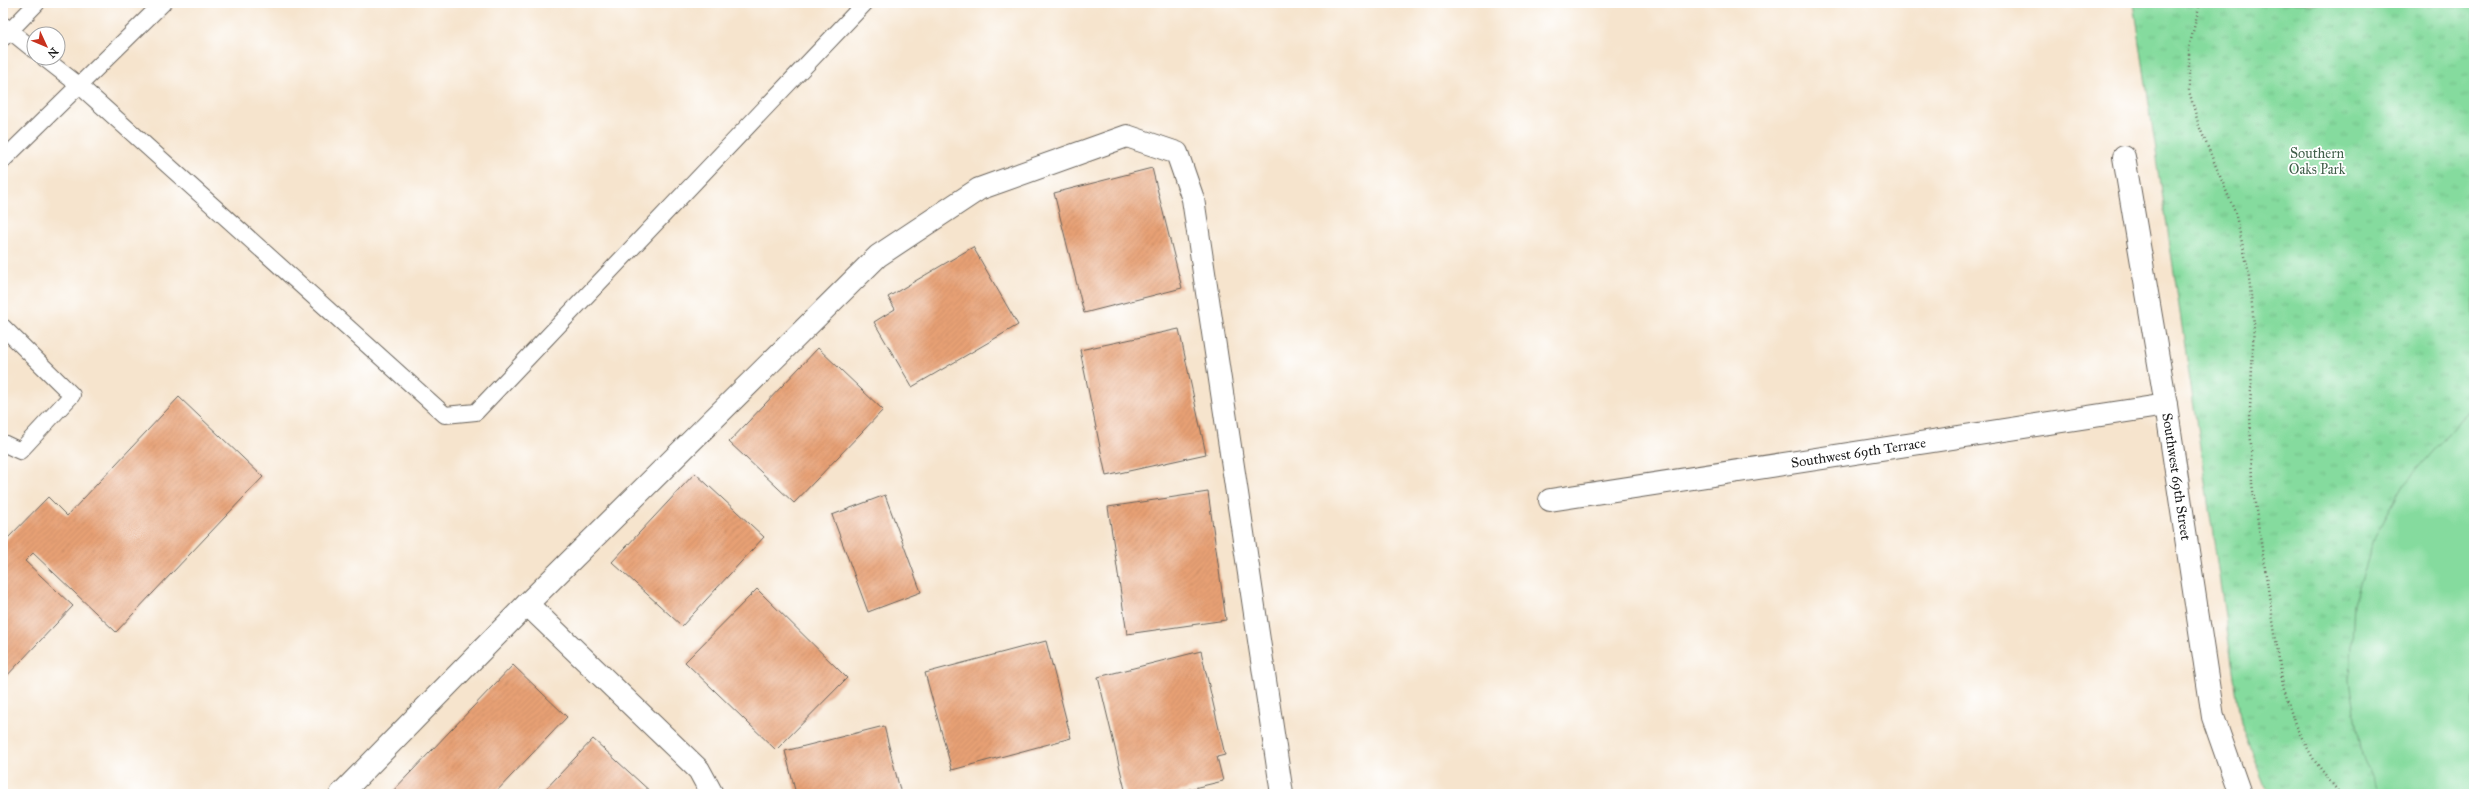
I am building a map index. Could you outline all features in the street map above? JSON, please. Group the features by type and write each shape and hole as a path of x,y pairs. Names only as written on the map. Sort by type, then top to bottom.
{"street":[{"path":"341,794 527,604 878,256 979,189 1127,136 1177,153 1193,199 1282,794"},
{"name":"Southwest 69th Street","path":"2124,157 2166,405 2213,717 2240,794"},
{"name":"Southwest 69th Terrace","path":"1550,500 2166,405"},
{"path":"527,604 699,770 712,794"}],"lane":[{"path":"26,45 5,31 37,3"},
{"path":"54,66 80,86 445,414 476,412 865,3"},
{"path":"3,160 80,86 158,4"},
{"path":"3,327 72,395 20,451 3,443"}],"path":[{"path":"2200,3 2189,48 2189,91 2199,126 2235,212 2248,269 2254,324 2250,461 2283,686 2295,725 2314,760 2340,794"}],"green space":[{"name":"Southern Oaks Park","path":"2134,3 2474,3 2474,794 2272,794 2266,786 2241,724"},
{"path":"2472,407 2474,409 2474,794 2380,794 2362,755 2350,681 2354,604 2375,536 2402,487"}],"building":[{"path":"1152,168 1182,288 1084,313 1054,193"},
{"path":"973,247 1018,325 912,387 874,322 895,309 888,297"},
{"path":"1179,329 1206,454 1106,476 1080,350"},
{"path":"818,348 883,410 794,503 729,442"},
{"path":"179,397 263,477 116,632 33,553 25,561 73,606 3,680 3,537 6,540 48,497 67,516"},
{"path":"695,473 764,537 682,626 612,562"},
{"path":"1208,492 1226,620 1127,634 1108,507"},
{"path":"885,495 921,592 868,612 832,515"},
{"path":"757,589 847,678 776,750 685,662"},
{"path":"1046,641 1071,738 952,770 925,673"},
{"path":"1201,651 1225,755 1217,757 1223,781 1169,794 1126,794 1098,677"},
{"path":"513,665 567,717 494,794 390,794"},
{"path":"884,726 901,794 796,794 785,751"},
{"path":"593,739 653,794 541,794"}]}
